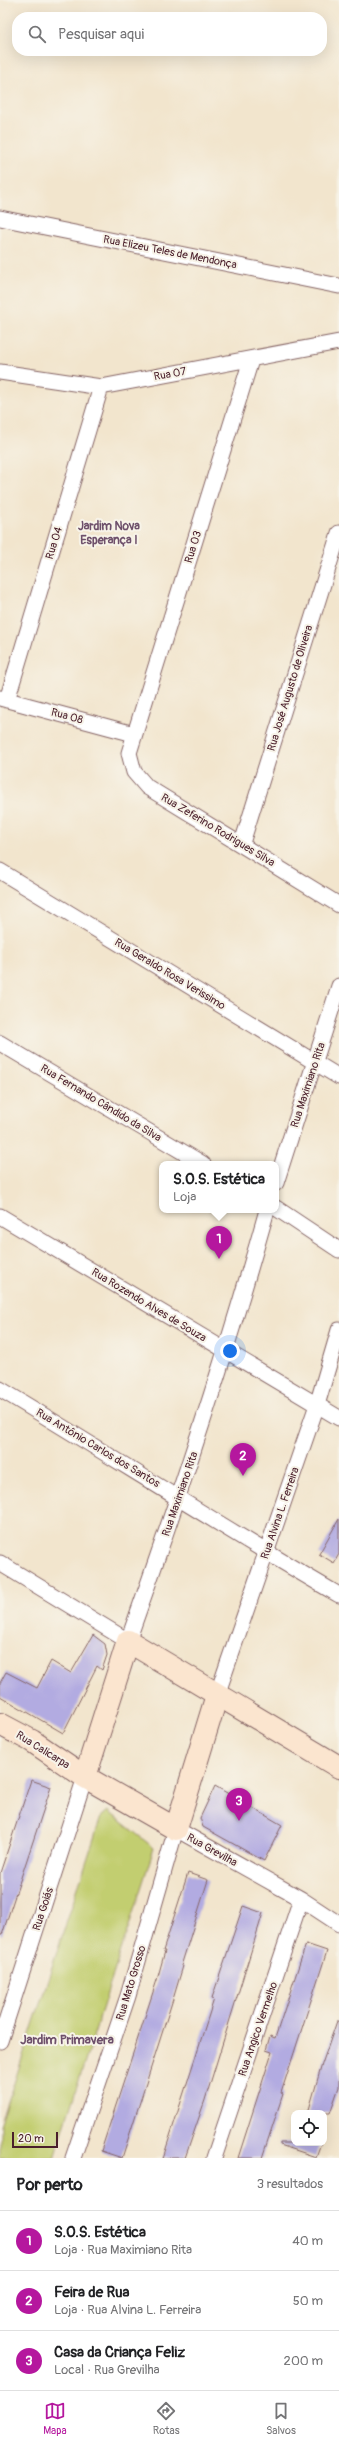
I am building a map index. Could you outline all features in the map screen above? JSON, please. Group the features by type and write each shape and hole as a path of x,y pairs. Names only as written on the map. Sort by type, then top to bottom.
{"street":[{"name":"Rua Elizeu Teles de Mendonça","path":"0,218 339,286"},
{"name":"Rua 07","path":"0,372 101,386 251,360 339,342"},
{"name":"Rua 03","path":"134,734 251,360"},
{"name":"Rua 04","path":"3,699 101,386"},
{"name":"Rua José Augusto de Oliveira","path":"242,843 339,534"},
{"name":"Rua 08","path":"3,699 134,734"},
{"name":"Rua Zeferino Rodrigues Silva","path":"134,734 129,753 134,772 147,787 242,843 339,905"},
{"name":"Rua Geraldo Rosa Verissimo","path":"0,871 339,1078"},
{"name":"Rua Maximiano Rita","path":"279,1174 339,986"},
{"name":"Rua Fernando Cândido da Silva","path":"0,1042 197,1161"},
{"path":"279,1210 339,1250"},
{"name":"Rua Maximiano Rita","path":"85,1776 128,1640 179,1497 227,1352 267,1213"},
{"name":"Rua Rozendo Alves de Souza","path":"0,1216 339,1418"},
{"name":"Rua Alvina L. Ferreira","path":"217,1695 317,1405 339,1330"},
{"name":"Rua Antônio Carlos dos Santos","path":"0,1389 179,1497 267,1553 339,1595"},
{"path":"0,1563 217,1695 339,1767"},
{"path":"176,1829 217,1695"},
{"name":"Rua Calicarpa","path":"0,1724 32,1741 85,1776"},
{"name":"Rua Grevilha","path":"85,1776 301,1900 339,1924"},
{"name":"Rua Goiás","path":"0,2041 85,1776"},
{"name":"Rua Mato Grosso","path":"73,2158 128,1996 176,1829"},
{"name":"Rua Angico Vermelho","path":"214,2158 301,1900"}],"green space":[{"path":"108,1811 154,1848 54,2158 0,2158 0,2126 101,1817"}],"building":[{"path":"339,1519 339,1554 334,1563 319,1554"},
{"path":"93,1635 105,1644 107,1655 102,1670 97,1666 63,1733 0,1696 0,1683 6,1672 37,1688 51,1661 71,1673"},
{"path":"31,1780 51,1787 2,1935 0,1935 0,1873"},
{"path":"215,1786 282,1825 264,1861 203,1827 200,1818"},
{"path":"188,1873 208,1880 181,1966 183,1966 174,1996 122,2158 101,2151 157,1980 165,1951 163,1951"},
{"path":"243,1906 263,1913 205,2100 185,2158 163,2158 214,1999 212,1998"},
{"path":"306,1944 327,1951 281,2093 283,2094 262,2158 238,2158 272,2052 266,2050 270,2036 275,2038"},
{"path":"337,2021 339,2021 339,2087 330,2113 327,2113 327,2110 309,2110 322,2064"},
{"path":"280,2143 291,2143 291,2146 320,2146 316,2157 280,2145"}],"place":[{"name":"S.O.S. Estética","path":"219,1259"},
{"name":"Feira de Rua","path":"243,1476"},
{"name":"Casa da Criança Feliz","path":"239,1821"}],"district":[{"name":"Jardim Nova Esperança I","path":"109,533"},
{"name":"Jardim Primavera","path":"67,2040"}]}
